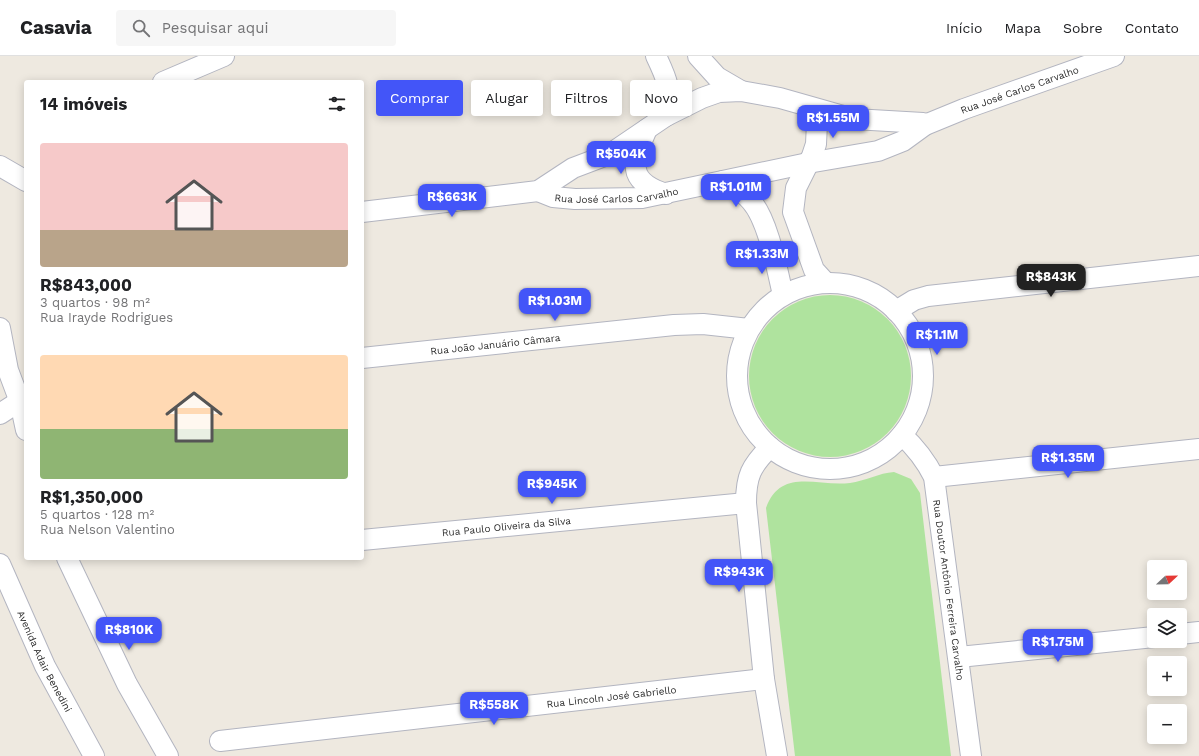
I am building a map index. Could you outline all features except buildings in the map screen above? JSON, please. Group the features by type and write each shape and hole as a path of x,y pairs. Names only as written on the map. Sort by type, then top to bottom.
{"street":[{"path":"168,80 224,56"},
{"path":"656,56 668,80"},
{"path":"698,56 717,77 741,91"},
{"name":"Rua José Carlos Carvalho","path":"538,191 553,197 575,199 642,198 808,163 878,151 903,141 925,125 964,109 1114,56"},
{"name":"Rua José Carlos Carvalho","path":"692,103 719,92 741,91 780,98 814,109 854,119 923,123 925,125"},
{"path":"814,109 818,132 816,144 812,156 796,188 793,212 814,270 825,282"},
{"name":"Rua José Carlos Carvalho","path":"364,212 538,191 573,168 610,154 666,116"},
{"path":"647,128 637,152 634,164 640,178 649,188 666,194"},
{"path":"0,166 24,180"},
{"path":"723,181 745,195 752,202 763,224 783,295"},
{"path":"763,224 774,224 780,222 793,212"},
{"path":"896,311 914,300 928,296 1199,266"},
{"path":"825,282 850,285 864,289 878,296 896,311 910,329 917,344 923,375 917,407 902,435 890,447 877,456 862,463 831,469 799,463 770,447 750,422 743,408 738,392 737,376 738,359 749,329 762,312 783,295 816,283 825,282"},
{"name":"Rua João Januário Câmara","path":"364,358 674,325 703,324 749,329"},
{"path":"0,328 8,370 23,399 24,409"},
{"path":"0,414 23,399"},
{"name":"Rua Doutor Antônio Ferreira Carvalho","path":"902,435 912,444 927,464 934,477 971,756"},
{"path":"770,447 757,460 750,472 746,482 746,503 764,679 777,756"},
{"path":"934,477 1199,449"},
{"name":"Rua Paulo Oliveira da Silva","path":"364,540 746,503"},
{"path":"68,560 128,684 168,756"},
{"name":"Avenida Adair Benedini","path":"0,564 45,666 94,756"},
{"path":"1187,633 1199,632"},
{"path":"959,657 1147,638"},
{"name":"Rua Lincoln José Gabriello","path":"220,741 764,679"}],"green space":[{"path":"822,295 838,295 854,298 868,304 888,318 898,331 908,352 911,376 908,400 898,421 888,434 875,444 854,454 838,457 822,457 806,454 792,448 778,439 767,428 758,414 752,400 749,384 749,368 752,352 758,338 767,324 778,313 792,304 806,298"},
{"path":"894,472 911,479 920,493 951,756 795,756 766,508 773,495 781,487 790,483 850,483"}]}
